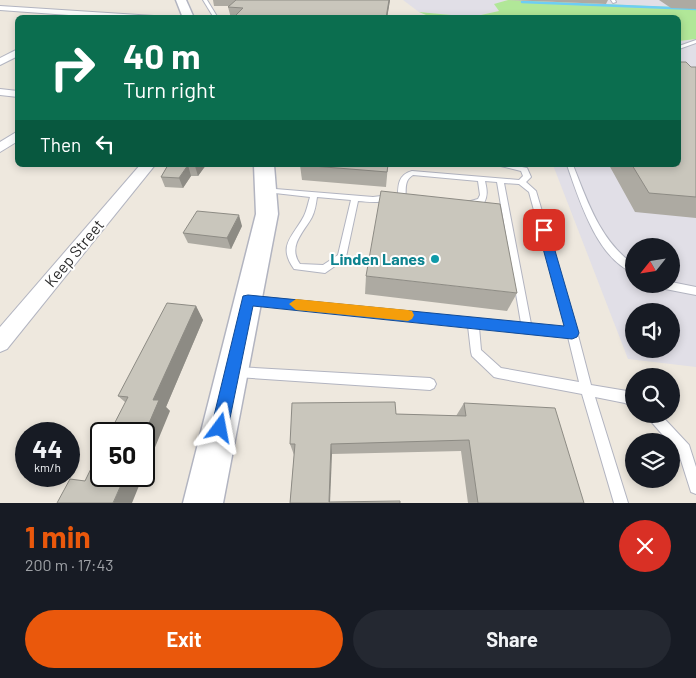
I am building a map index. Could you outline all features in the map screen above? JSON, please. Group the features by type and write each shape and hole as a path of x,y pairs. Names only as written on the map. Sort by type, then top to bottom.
{"main road":[{"path":"181,0 188,15"},
{"path":"203,503 267,214 265,178"}],"street":[{"path":"2,9 26,0"},
{"path":"86,15 105,4"},
{"path":"2,9 115,15"},
{"path":"0,62 15,54"},
{"path":"0,92 15,94"},
{"path":"0,148 15,137"},
{"name":"Keep Street","path":"0,342 146,167"}],"lane":[{"path":"205,0 214,15"},
{"path":"681,47 696,41"},
{"path":"511,167 524,170 527,177 521,182"},
{"path":"571,167 599,238 619,261 625,265"},
{"path":"265,178 314,195 373,200 386,196 406,198 402,180 405,176 412,173 521,182 532,191 586,388 621,503"},
{"path":"462,204 475,204 481,200 484,195 481,179"},
{"path":"500,180 527,328"},
{"path":"314,195 306,219 297,229 290,246 291,260 297,267 325,269 342,257 355,199"},
{"path":"680,288 696,291"},
{"path":"248,300 572,333"},
{"path":"473,322 476,352 498,372 625,397"},
{"path":"232,371 430,384"},
{"path":"660,423 684,450 696,487"}],"shaded area":[{"path":"403,0 508,0 495,5 499,11 481,15 419,12"},
{"path":"508,0 696,0 696,8"},
{"path":"696,39 696,367 628,359 680,358 680,303 625,303 625,351 554,167 681,167 681,41"}],"green space":[{"path":"508,0 696,8 696,39 681,41 681,15 481,15 499,11 494,4"},
{"path":"419,12 451,15 426,15"}],"building":[{"path":"236,0 389,0 386,15 236,15 243,8 228,7"},
{"path":"681,62 686,62 691,67 696,67 696,197 649,193 633,167 681,167"},
{"path":"167,167 187,167 179,178 161,177"},
{"path":"325,167 388,167 387,172"},
{"name":"Linden Lanes","path":"381,191 500,204 517,293 366,276"},
{"path":"197,211 239,215 227,238 183,233"},
{"path":"167,303 196,306 153,400 159,400 150,422 115,422 128,397 118,396"},
{"path":"395,402 396,414 466,416 464,403 555,408 584,503 478,503 469,440 331,444 329,502 400,501 400,503 290,503 295,444 290,444 292,403"},
{"path":"90,471 90,487 120,487 113,503 57,503 66,487 80,487 80,480 85,481"}],"waterway":[{"path":"522,2 696,9"}],"slow traffic":[{"path":"296,304 408,315"}],"place":[{"name":"Linden Lanes","path":"435,259"}],"route":[{"path":"220,428 248,300 572,333 544,230"}]}
